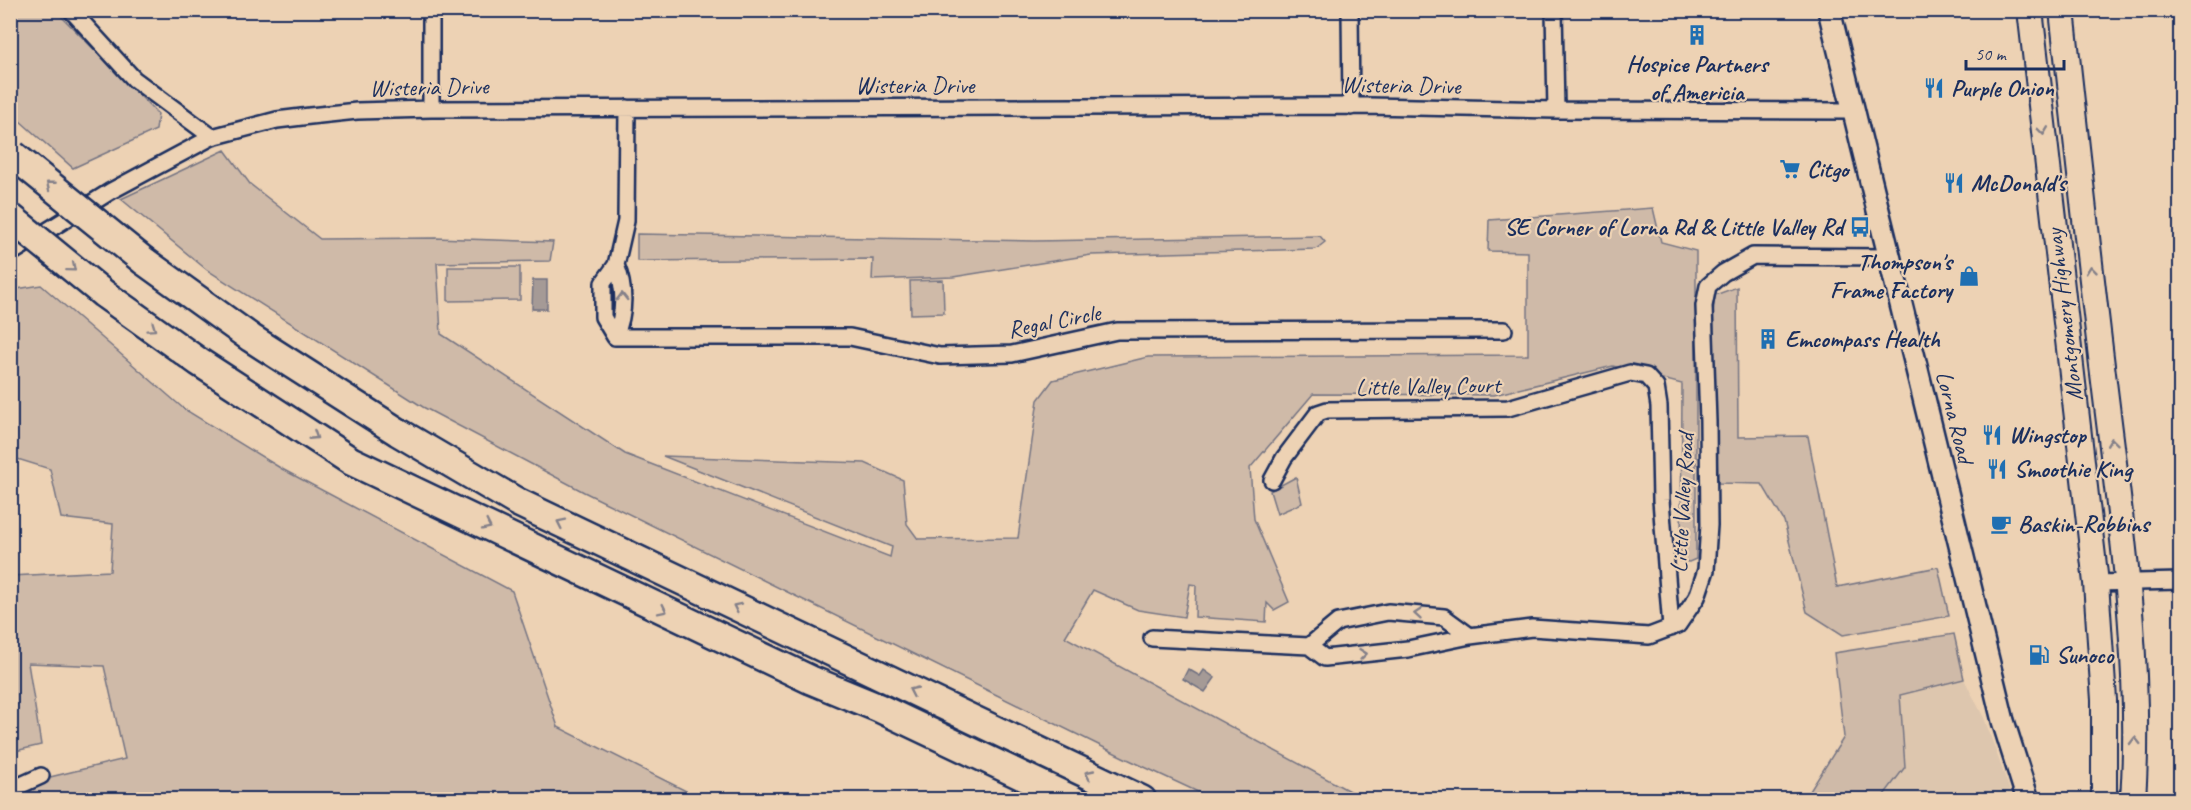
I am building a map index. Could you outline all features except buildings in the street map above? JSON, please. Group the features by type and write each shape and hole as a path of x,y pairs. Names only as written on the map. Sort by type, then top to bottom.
{"highway":[{"path":"12,154 144,261 251,338 398,432 517,502 1142,800"},
{"path":"10,217 104,294 199,362 351,461 811,680 879,708 1073,800"}],"main road":[{"name":"Montgomery Highway","path":"2030,10 2096,583 2104,700 2104,800"},
{"name":"Montgomery Highway","path":"2062,10 2127,581 2135,714 2133,799"}],"street":[{"path":"71,10 134,80 212,137"},
{"path":"431,10 431,109"},
{"path":"1350,10 1351,107"},
{"path":"1554,10 1556,110"},
{"name":"Lorna Road","path":"1829,10 2003,721 2028,799"},
{"name":"Wisteria Drive","path":"10,254 111,191 212,137 277,120 357,111 627,108 1351,107 1854,111"},
{"name":"Regal Circle","path":"627,108 626,221 616,265 603,283 603,317 615,337 850,337 940,357 1012,354 1117,331 1504,330"},
{"name":"Little Valley Road","path":"1671,628 1678,625 1697,597 1706,570 1709,525 1704,306 1708,286 1723,273 1753,256 1890,257"},
{"name":"Little Valley Court","path":"1272,480 1284,458 1318,413 1327,410 1508,408 1630,373 1646,376 1656,387 1659,406 1660,500 1671,628"},
{"path":"2096,583 2181,581"},
{"path":"1308,646 1338,622 1388,612 1444,617 1470,636"},
{"path":"1152,638 1308,646 1325,658 1408,649 1470,636 1533,628 1649,636 1671,628"},
{"path":"10,790 41,776"}],"shaded area":[{"path":"55,10 158,114 156,130 73,168 11,113 11,11"},
{"path":"225,150 250,184 320,239 435,238 553,242 550,261 437,263 441,334 625,454 890,557 892,547 663,456 865,463 903,480 907,524 918,539 1018,538 1038,400 1053,380 1148,357 1528,355 1528,252 1488,251 1489,220 1653,208 1661,242 1696,251 1696,559 1689,562 1681,561 1682,384 1613,366 1494,395 1313,394 1250,468 1254,519 1289,602 1274,610 1267,603 1266,622 1195,617 1196,585 1190,584 1184,617 1138,610 1093,590 1065,637 1364,799 1213,799 584,492 423,407 207,270 121,199"},
{"path":"637,234 1035,241 1320,236 1325,242 1316,249 1091,255 953,277 872,280 873,259 637,261"},
{"path":"448,267 520,267 520,300 448,301"},
{"path":"533,280 547,280 547,309 532,309"},
{"path":"943,280 944,313 911,314 910,281"},
{"path":"41,285 184,409 282,469 512,591 558,727 702,799 33,799 30,792 46,778 125,759 104,666 28,663 41,745 11,752 10,576 110,571 113,524 61,518 50,469 11,457 11,290"},
{"path":"1737,287 1738,437 1808,436 1837,587 1938,567 1949,616 1843,635 1807,612 1784,521 1762,484 1718,483 1712,323 1715,295"},
{"path":"1296,477 1302,503 1277,514 1270,491"},
{"path":"1954,634 1964,679 1900,695 1905,767 1881,799 1805,799 1844,737 1834,653"},
{"path":"1188,669 1200,676 1204,670 1215,678 1205,692 1183,679"},
{"path":"1964,679 1984,718 2013,799 1881,800 1905,767 1900,694"}],"place":[{"name":"Hospice Partners of Americia","path":"1697,35"},
{"name":"Purple Onion","path":"1934,88"},
{"name":"Citgo","path":"1790,169"},
{"name":"McDonald's","path":"1954,183"},
{"name":"SE Corner of Lorna Rd & Little Valley Rd","path":"1860,227"},
{"name":"Thompson's Frame Factory","path":"1969,276"},
{"name":"Emcompass Health","path":"1768,339"},
{"name":"Wingstop","path":"1992,435"},
{"name":"Smoothie King","path":"1997,469"},
{"name":"Baskin-Robbins","path":"2001,524"},
{"name":"Sunoco","path":"2039,655"}]}
